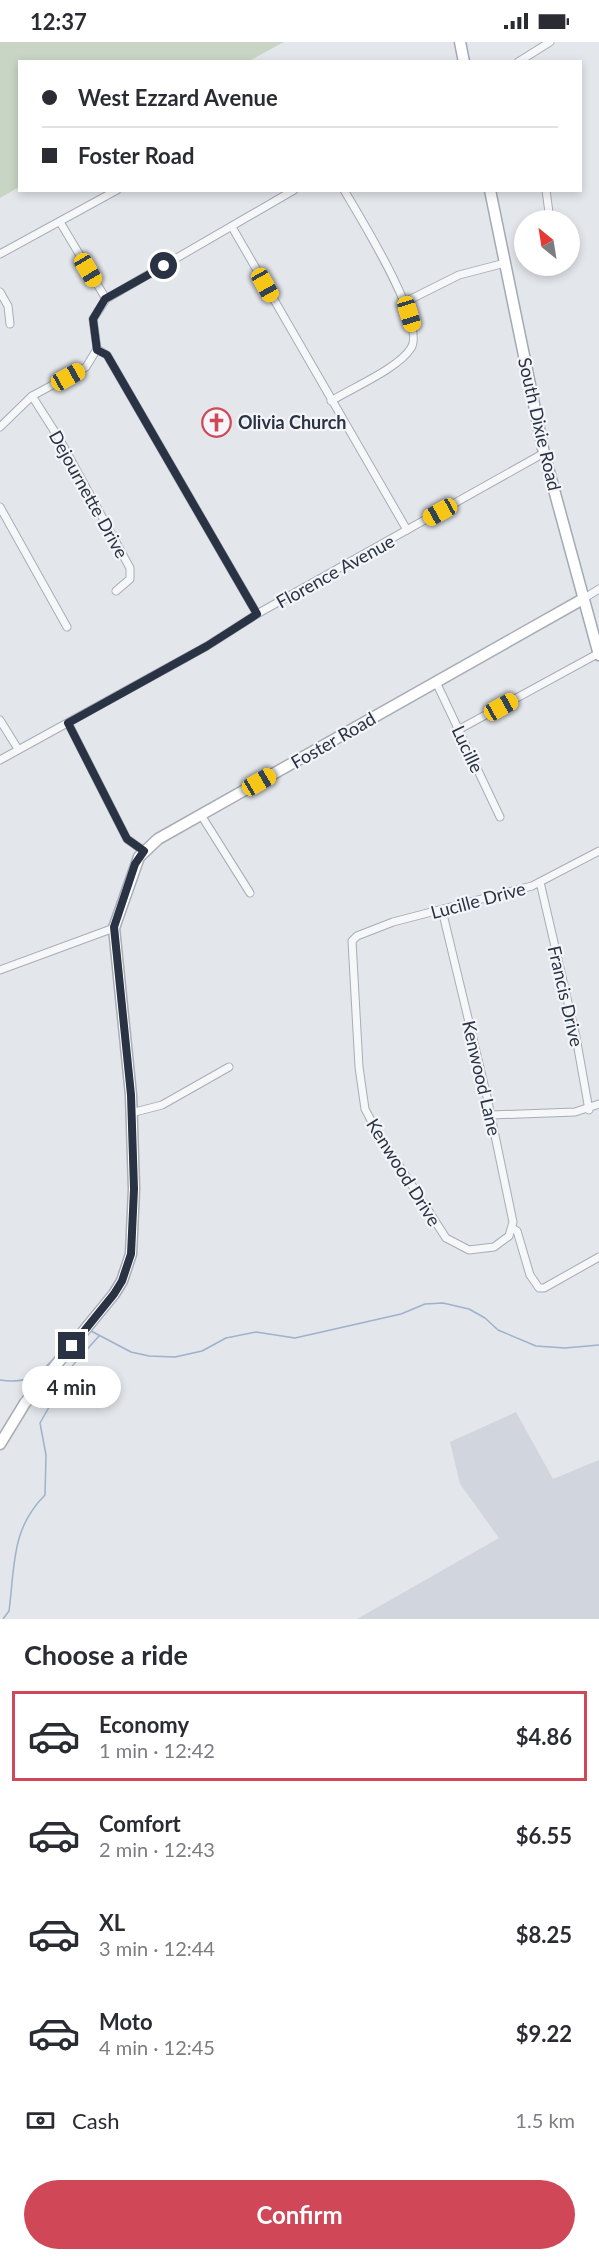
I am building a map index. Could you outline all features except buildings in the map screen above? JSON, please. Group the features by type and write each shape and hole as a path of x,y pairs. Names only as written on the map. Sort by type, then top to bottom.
{"street":[{"path":"460,42 464,60"},
{"path":"528,59 550,42"},
{"path":"0,254 113,192"},
{"path":"0,427 32,396 86,367 97,350 93,319 105,299 291,192"},
{"path":"331,401 400,360 413,346 414,336 405,302 345,192"},
{"name":"South Dixie Road","path":"490,192 544,453 599,654"},
{"path":"546,192 549,210"},
{"path":"60,222 105,299"},
{"path":"232,226 407,530"},
{"path":"405,302 459,275 505,263"},
{"path":"0,292 8,306 10,324"},
{"path":"97,350 107,355 257,614"},
{"name":"Dejournette Drive","path":"32,396 60,440 130,568 130,579 116,591"},
{"name":"Florence Avenue","path":"0,760 207,646 257,614 544,453"},
{"path":"0,507 67,627"},
{"path":"583,599 599,589"},
{"name":"Foster Road","path":"0,1444 25,1404 122,1281 134,1235 131,1113 114,927 135,864 144,851 158,839 583,599"},
{"path":"458,730 599,654"},
{"name":"Lucille","path":"436,682 500,817"},
{"path":"0,720 18,749"},
{"path":"68,723 127,839 144,851"},
{"path":"201,815 250,893"},
{"name":"Lucille Drive","path":"353,939 393,922 540,882 599,851"},
{"name":"Francis Drive","path":"540,882 576,1037 589,1110"},
{"name":"Kenwood Lane","path":"442,910 491,1115 513,1222 512,1228 517,1231 531,1275 539,1288 544,1287 599,1257"},
{"path":"0,970 114,927"},
{"name":"Kenwood Drive","path":"353,939 359,1067 365,1109 426,1212 446,1238 469,1250 479,1251 501,1243 509,1236 512,1228"},
{"path":"131,1113 162,1105 229,1066"},
{"path":"491,1115 589,1110 599,1104"}],"shaded area":[{"path":"516,1412 553,1479 599,1460 599,1619 357,1619 499,1538 460,1484 450,1442"}],"green space":[{"path":"0,42 284,42 251,60 18,60 18,188 0,198"}],"waterway":[{"path":"91,1331 131,1352 149,1356 175,1357 202,1351 226,1338 256,1332 295,1338 401,1314 425,1304 443,1303 469,1309 485,1318 498,1330 536,1346 565,1348 599,1345"},
{"path":"3,1619 9,1611 16,1548 20,1535 34,1508 45,1495 46,1455 40,1423 73,1365 99,1336"},
{"path":"0,1380 20,1381 35,1376 61,1350"}],"place":[{"name":"Olivia Church","path":"217,422"}],"route":[{"path":"72,1346 122,1281 128,1266 134,1235 131,1095 114,927 135,864 144,851 132,845 127,839 68,723 207,646 257,614 107,355 97,350 93,319 105,299 164,266"}]}
